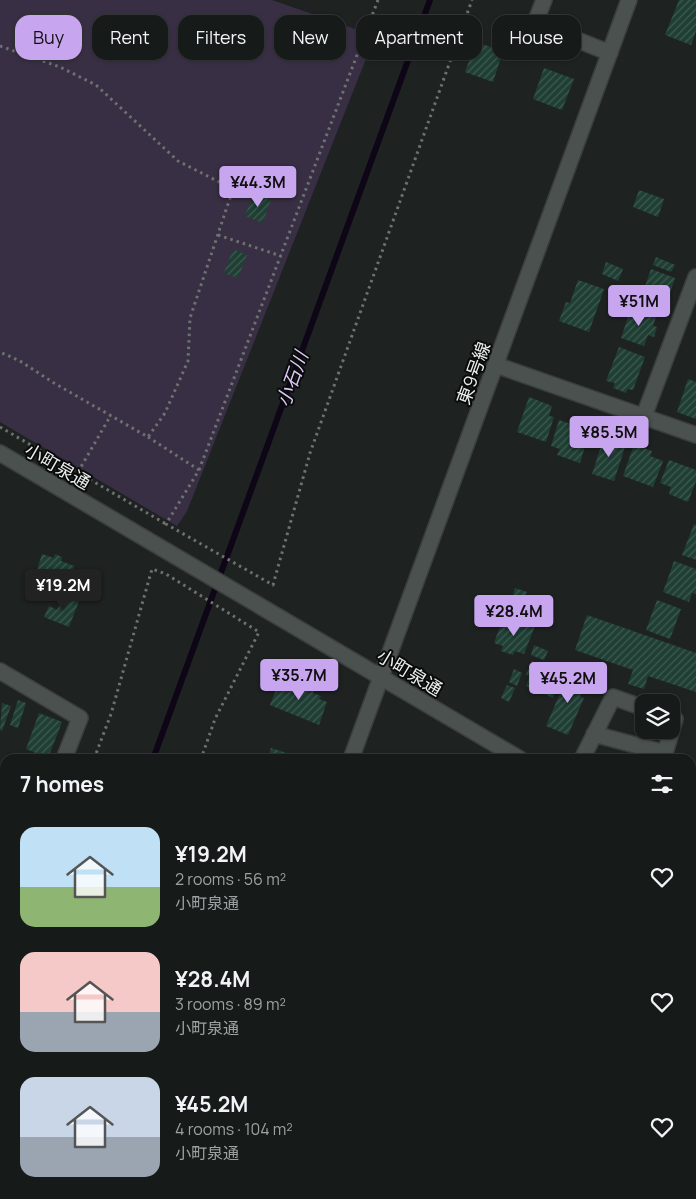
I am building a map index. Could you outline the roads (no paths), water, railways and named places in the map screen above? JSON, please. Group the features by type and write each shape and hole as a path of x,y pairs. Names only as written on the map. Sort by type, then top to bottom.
{"street":[{"path":"544,0 535,23 610,53"},
{"name":"東9号線","path":"354,754 629,0"},
{"path":"644,416 696,277"},
{"path":"496,365 696,435"},
{"name":"小町泉通","path":"0,453 512,754"},
{"path":"0,671 80,718 66,754"},
{"path":"584,754 613,697 635,705"},
{"path":"594,734 665,753 669,739"}],"waterway":[{"name":"小石川","path":"155,754 430,0"}]}
